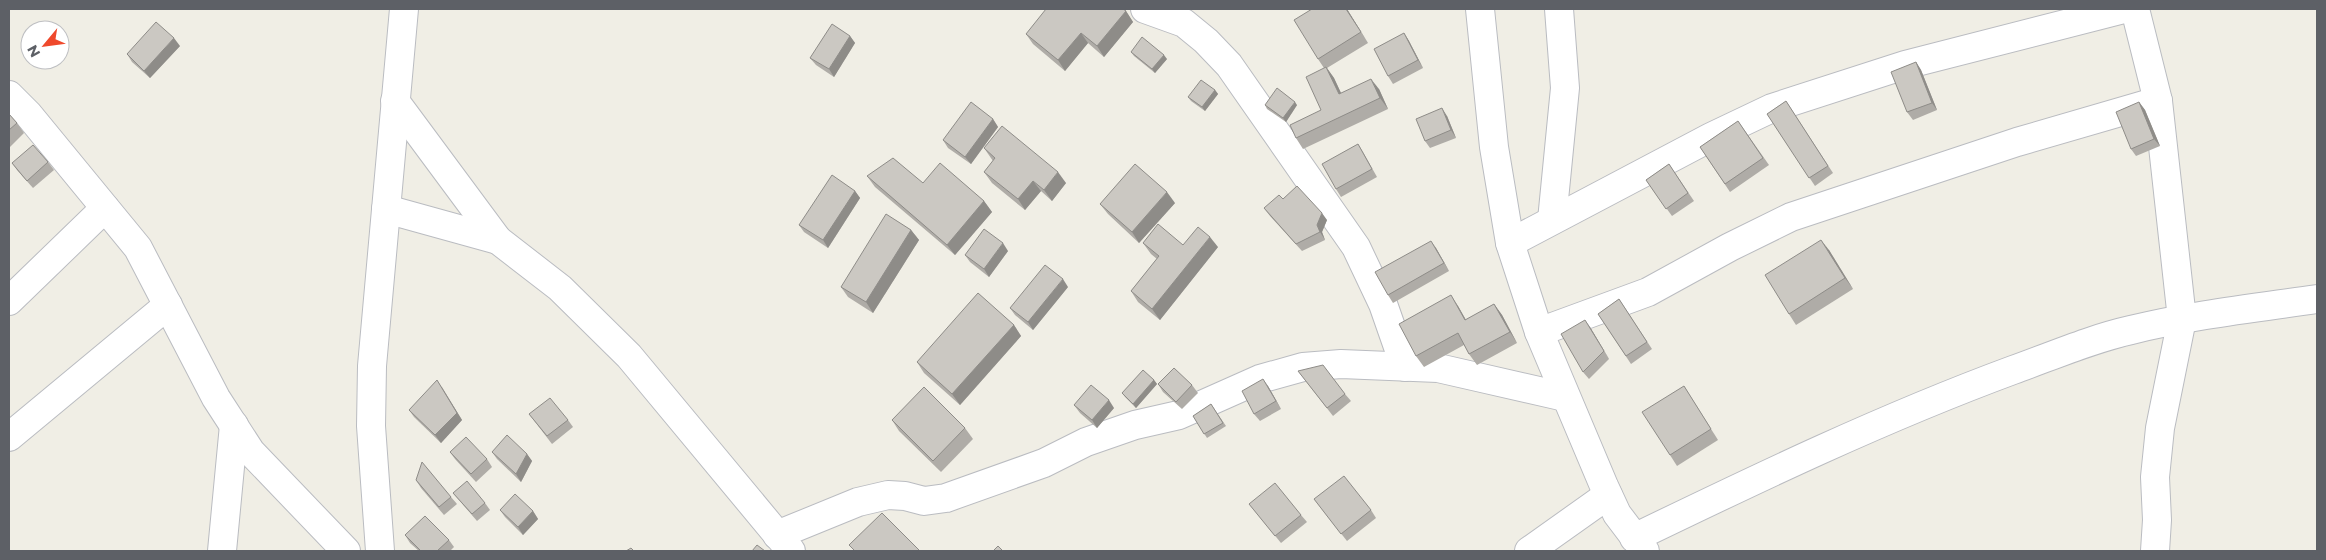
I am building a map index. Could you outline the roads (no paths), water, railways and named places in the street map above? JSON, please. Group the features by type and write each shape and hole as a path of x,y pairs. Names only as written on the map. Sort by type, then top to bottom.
{"street":[{"path":"380,551 371,426 371,395 404,9"},
{"path":"1145,9 1184,22 1206,41 1234,73 1356,247 1383,304 1405,367"},
{"path":"1480,9 1494,148 1510,243 1539,332 1565,397 1617,514 1640,545 1798,458 1964,388 2130,330 2182,319 2317,299"},
{"path":"1552,220 1565,88 1559,9"},
{"path":"1510,243 1711,137 1772,108 1905,65 2124,9"},
{"path":"2135,9 2158,101 2182,319 2160,428 2155,477 2155,551"},
{"path":"9,96 28,114 138,248 216,398 251,452 346,551"},
{"path":"396,101 498,240 560,288 628,356 784,543 858,502 888,495 905,496 924,501 946,498 1044,463 1086,442 1135,425 1179,415 1260,379 1303,367 1341,364 1438,368 1565,397"},
{"path":"1539,332 1648,292 1791,216 2017,142 2158,101"},
{"path":"9,302 105,208"},
{"path":"386,209 498,240"},
{"path":"9,437 168,305"},
{"path":"222,551 234,425"},
{"path":"1529,551 1608,495"}]}
